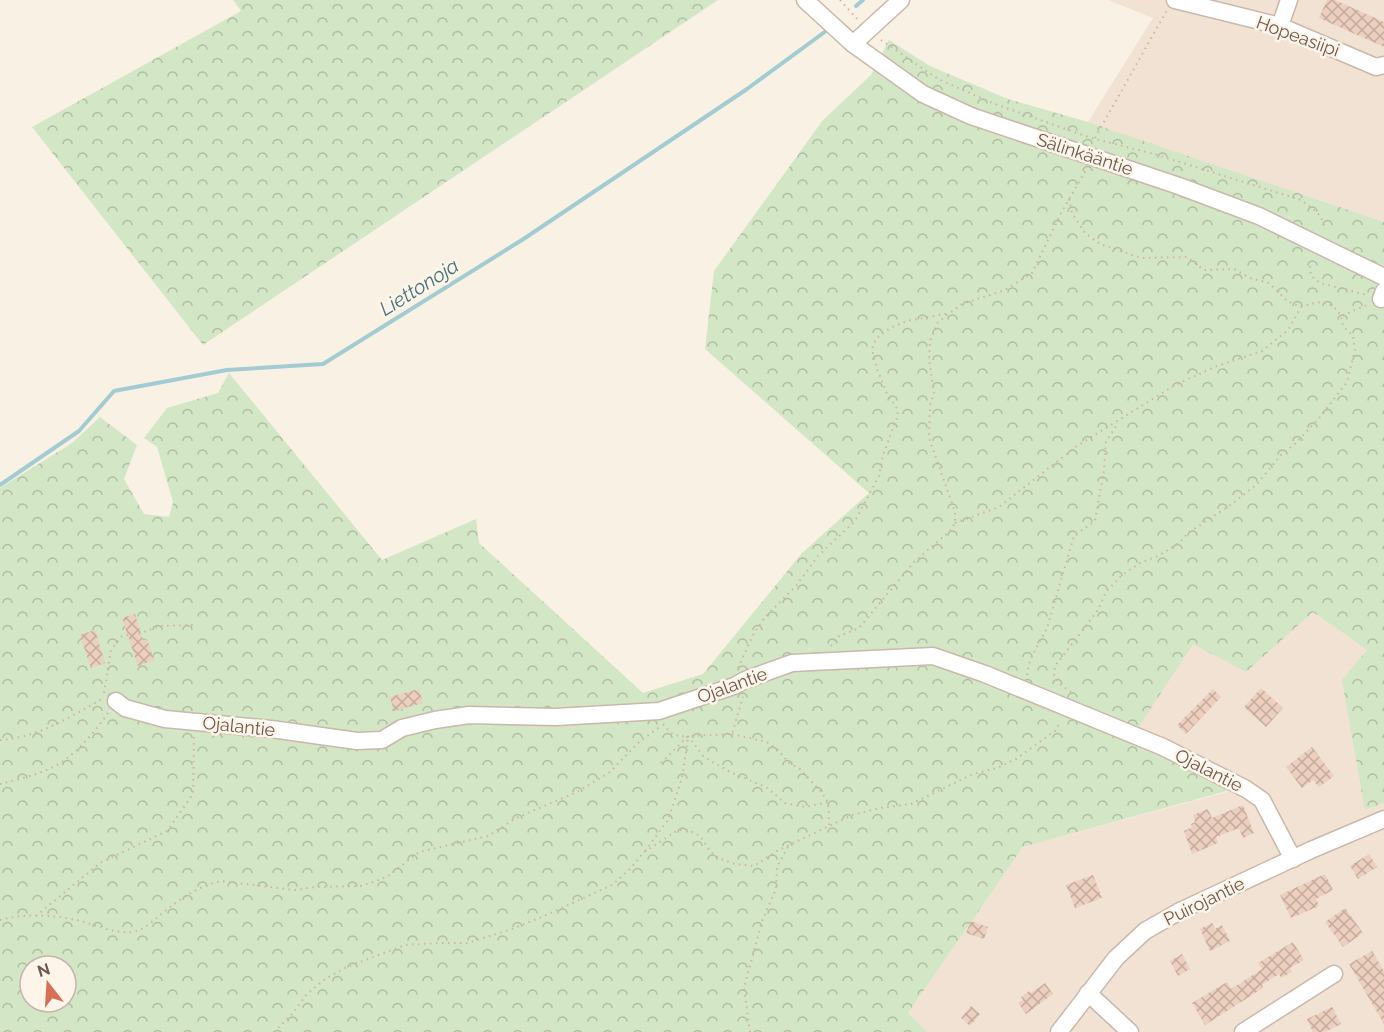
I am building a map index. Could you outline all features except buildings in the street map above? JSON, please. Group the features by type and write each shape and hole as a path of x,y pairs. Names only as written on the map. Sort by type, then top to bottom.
{"street":[{"name":"Sälinkääntie","path":"805,0 853,44 923,94 961,112 1179,186 1259,216 1384,277"},
{"path":"853,44 901,0"},
{"path":"1280,26 1289,0"},
{"name":"Hopeasiipi","path":"1171,5 1280,26 1376,67 1384,65"},
{"name":"Ojalantie","path":"109,700 125,708 165,719 271,729 357,741 382,740 402,728 469,715 661,717 792,663 933,656 985,674 1163,747 1246,789 1262,800 1293,859"},
{"name":"Puirojantie","path":"1059,1032 1116,958 1145,931 1180,911 1384,819"},
{"path":"1243,1032 1334,974"},
{"path":"1088,993 1130,1032"}],"path":[{"path":"840,0 867,30 900,55 938,79 995,104 1093,138 1154,154 1301,200 1321,216 1324,229"},
{"path":"821,661 837,637 859,628 901,577 950,531 955,523 955,512 929,438 930,405 934,393 928,359 930,340 938,322 962,304 1005,290 1032,273 1069,199 1086,171 1093,138 1171,5"},
{"path":"643,853 678,830 688,830 699,836 718,858 735,864 754,866 852,815 911,804 973,774 997,768 1016,759 1056,730 1069,708 1071,692 1054,676 1055,666 1098,610 1106,592 1121,576 1140,563 1158,556 1179,543 1188,533 1232,504 1257,484 1281,455 1296,443 1321,416 1347,382 1355,350 1353,336 1343,326 1336,308 1319,301 1301,307 1287,301 1269,283 1251,278 1234,269 1204,270 1186,257 1141,258 1100,244 1085,233 1072,213 1069,199"},
{"path":"1310,266 1311,276 1320,283 1382,295"},
{"path":"1341,316 1382,295"},
{"path":"955,523 999,507 1077,446 1119,422 1175,385 1217,366 1262,351 1288,330 1301,307"},
{"path":"732,734 743,699 739,663 753,635 765,617 796,586 818,556 855,521 879,476 883,455 898,410 887,394 876,366 872,349 876,339 890,328 908,321 950,313"},
{"path":"1024,690 1030,660 1047,628 1074,536 1095,521 1104,470 1106,442 1119,422"},
{"path":"0,784 32,775 66,760 98,727 109,700 111,650 122,636 141,633 160,626 194,625"},
{"path":"0,740 23,738 109,700"},
{"path":"0,920 18,915 36,916 76,920 128,932 142,930 177,902 209,884 221,881 295,890 360,886 374,882 388,876 419,852 488,836 516,818 577,792 610,772 661,717 671,734 678,737 732,734 767,742 778,750 789,763 800,768 828,802 829,825"},
{"path":"36,916 100,863 167,831 194,794 194,722"},
{"path":"660,763 688,736"},
{"path":"688,736 704,757 732,773 766,787 785,803 805,807 828,802"},
{"path":"274,1032 293,1013 306,995 346,967 405,945 467,943 512,929 612,885 631,868 668,820 682,778 688,736"},
{"path":"750,1032 744,988 762,921 776,889 777,867 788,847"}],"shaded area":[{"path":"1108,0 1384,0 1384,222 1088,122 1153,18"},
{"path":"1313,612 1367,650 1365,810 1384,803 1384,1032 927,1032 908,1013 1023,847 1234,790 1131,739 1193,643 1246,672"}],"green space":[{"path":"233,0 718,0 203,345 32,127 241,11"},
{"path":"889,40 930,66 1008,99 1088,122 1384,222 1384,803 1365,810 1342,680 1367,650 1313,612 1246,672 1193,644 1131,739 1234,789 1023,847 908,1013 927,1032 0,1032 0,488 72,443 100,417 137,445 124,479 144,514 169,517 173,502 157,447 144,438 167,408 218,393 229,373 382,560 476,519 479,543 643,693 703,674 802,553 869,493 705,349 714,271 823,120 871,75"}],"waterway":[{"name":"Liettonoja","path":"856,6 863,0"},
{"name":"Liettonoja","path":"0,485 79,431 114,391 227,370 323,364 522,240 747,89 826,31"}]}
